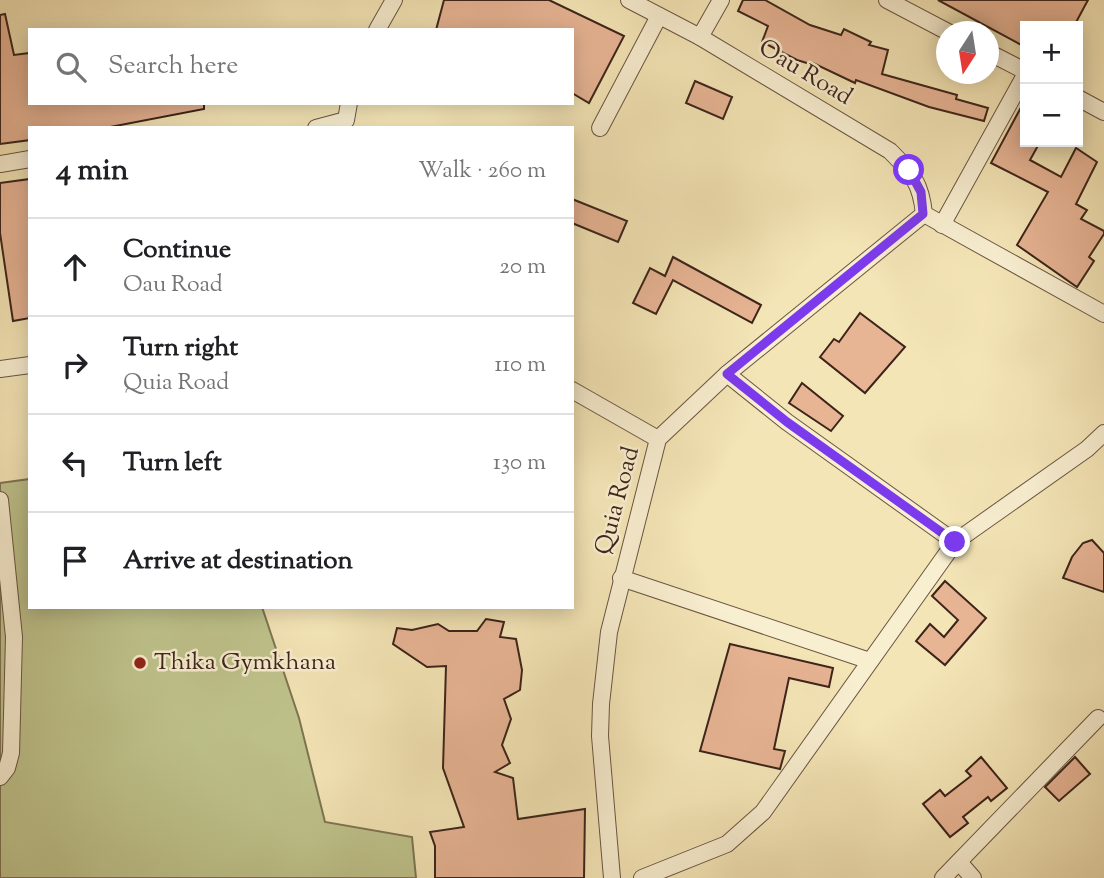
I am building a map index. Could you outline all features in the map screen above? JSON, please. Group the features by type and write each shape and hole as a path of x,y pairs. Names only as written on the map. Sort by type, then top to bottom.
{"street":[{"path":"378,28 394,0"},
{"name":"Oau Road","path":"629,0 700,37 890,151 909,170 921,192 923,214"},
{"path":"700,37 720,0"},
{"path":"887,0 936,26"},
{"path":"600,128 659,16"},
{"path":"999,58 1020,70"},
{"path":"942,225 1020,82"},
{"path":"1083,102 1104,112"},
{"path":"346,124 349,105"},
{"path":"0,164 28,159"},
{"path":"923,214 1104,314"},
{"name":"Quia Road","path":"612,878 601,715 609,632 658,439 727,374 923,214"},
{"path":"0,369 28,365"},
{"path":"727,374 787,422 955,542"},
{"path":"574,391 658,439"},
{"path":"642,878 727,844 750,827 764,812 955,542 1087,449 1104,433"},
{"path":"0,500 14,637 11,752 8,768 0,777"},
{"path":"621,578 870,661"},
{"path":"943,878 1098,719"},
{"path":"960,862 974,878"}],"green space":[{"name":"Thika Gymkhana","path":"28,479 28,609 263,609 299,718 325,822 412,837 416,878 0,878 0,483"}],"building":[{"path":"444,0 549,0 624,36 589,103 574,94 574,28 437,28"},
{"path":"743,0 765,0 810,25 841,35 844,29 871,42 869,45 888,50 882,74 957,95 956,99 988,108 984,121 929,107 856,80 855,83 811,62 810,64 797,60 762,42 768,26 738,11"},
{"path":"938,0 1088,0 1077,21 1020,21 1020,44 999,33 999,21 977,21"},
{"path":"5,14 14,55 28,53 28,105 204,105 204,109 115,126 28,126 28,140 0,144 0,15"},
{"path":"695,81 732,97 723,119 686,103"},
{"path":"1020,109 1020,147 1037,147 1030,160 1061,177 1076,148 1097,162 1076,204 1087,210 1081,219 1104,231 1104,234 1089,257 1094,261 1077,287 1017,245 1048,192 991,163"},
{"path":"28,179 28,318 13,321 0,233 0,183"},
{"path":"574,200 627,221 618,242 574,224"},
{"path":"673,257 761,305 752,323 673,280 656,314 633,303 650,268 665,276"},
{"path":"860,313 905,347 865,393 820,357 834,339 839,342"},
{"path":"802,383 843,416 831,431 789,403"},
{"path":"1092,540 1104,553 1104,592 1063,578 1072,557 1083,543"},
{"path":"945,581 986,618 945,665 916,641 930,624 944,637 958,620 932,596"},
{"path":"486,619 504,622 500,637 516,639 522,670 520,690 504,699 511,719 502,745 510,763 495,772 513,778 518,819 585,809 584,878 435,878 435,846 430,832 464,827 443,768 446,666 427,667 393,644 397,628 412,630 438,624 449,631 477,631"},
{"path":"730,644 833,668 829,687 789,678 774,749 785,751 780,769 700,751"},
{"path":"981,757 1007,788 991,801 988,797 963,817 968,823 950,837 923,804 940,790 945,796 971,776 966,771"},
{"path":"1075,757 1090,774 1059,801 1045,787"}],"place":[{"name":"Thika Gymkhana","path":"140,663"}],"route":[{"path":"909,170 921,192 923,214 727,374 787,422 955,542"}]}
